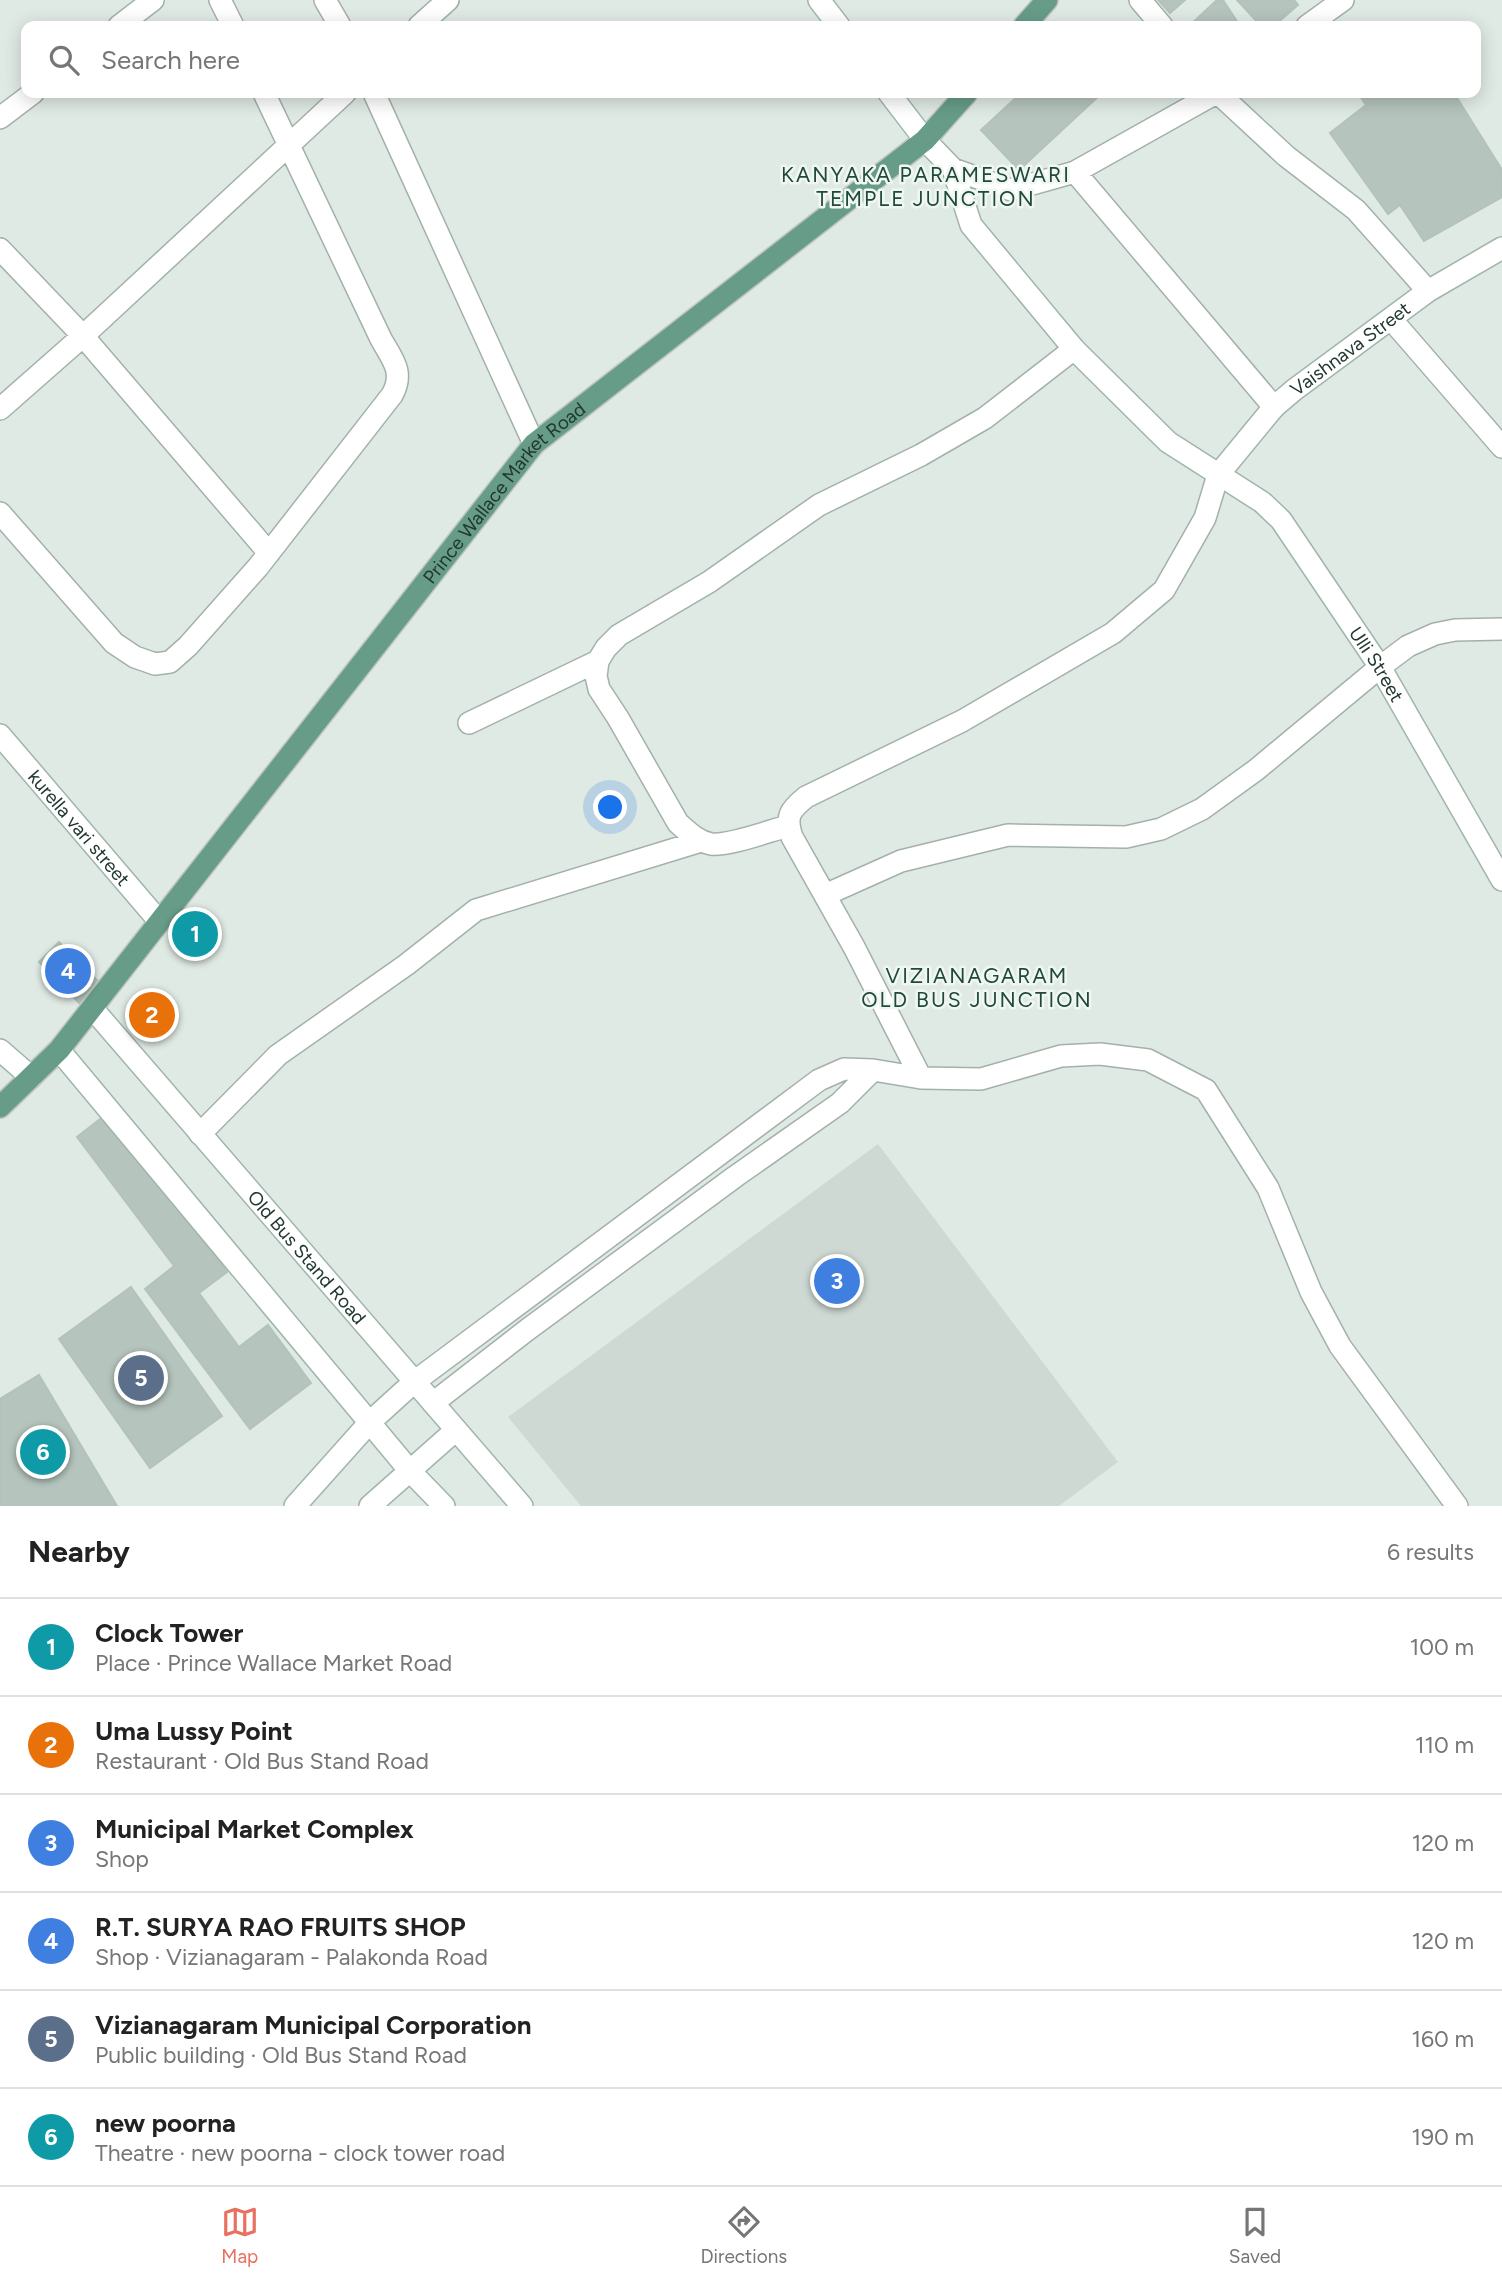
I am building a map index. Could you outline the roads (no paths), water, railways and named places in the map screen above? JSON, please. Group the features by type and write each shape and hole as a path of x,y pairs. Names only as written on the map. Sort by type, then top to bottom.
{"main road":[{"path":"1028,21 1047,0"},
{"name":"Prince Wallace Market Road","path":"0,1107 59,1050 534,444 925,140 963,98"}],"street":[{"path":"126,21 153,0"},
{"path":"220,0 230,21"},
{"path":"325,0 337,21"},
{"path":"425,21 448,0"},
{"path":"819,0 835,21"},
{"path":"1140,0 1158,21"},
{"path":"1314,21 1343,0"},
{"path":"0,118 26,98"},
{"path":"0,513 114,643 135,657 156,664 170,662 188,646 269,553 386,404 397,386 399,377 396,367 266,98"},
{"path":"0,409 339,98"},
{"path":"376,98 534,444"},
{"path":"893,98 925,140 953,169 1011,190 1075,172 1208,98"},
{"path":"1222,98 1286,156 1356,210 1428,291"},
{"name":"Ulli Street","path":"953,169 971,225 1074,349 1168,442 1262,502 1281,520 1380,667 1502,880"},
{"path":"1075,172 1274,407"},
{"name":"Vaishnava Street","path":"1218,475 1274,407 1294,390 1428,291 1502,248"},
{"path":"0,249 83,335 269,553"},
{"path":"1391,319 1502,447"},
{"path":"788,826 722,844 701,841 690,834 678,823 599,689 596,676 598,661 619,635 709,582 818,505 920,455 985,418 1074,349"},
{"path":"921,1078 854,947 792,837 788,826 789,817 794,807 806,797 962,721 1113,633 1164,590 1205,518 1218,475"},
{"path":"825,895 901,861 1008,835 1126,837 1161,829 1202,809 1256,770 1408,646 1435,634 1455,629 1502,629"},
{"path":"469,723 598,661"},
{"name":"kurella vari street","path":"0,735 159,921"},
{"path":"200,1134 278,1055 406,965 475,909 701,841"},
{"name":"Old Bus Stand Road","path":"92,1008 523,1506"},
{"path":"0,1050 31,1077"},
{"path":"59,1050 410,1471 443,1506"},
{"path":"295,1506 370,1422 414,1382 820,1080 844,1069 873,1070 921,1078 981,1079 1061,1056 1100,1054 1148,1060 1206,1090 1268,1188 1311,1292 1340,1346 1457,1506"},
{"path":"433,1403 736,1176 840,1103 873,1070"},
{"path":"370,1506 456,1430"}],"place":[{"name":"Clock Tower","path":"195,934"},
{"name":"R.T. SURYA RAO FRUITS SHOP","path":"68,971"},
{"name":"Uma Lussy Point","path":"152,1015"},
{"name":"Municipal Market Complex","path":"837,1281"},
{"name":"Vizianagaram Municipal Corporation","path":"141,1378"},
{"name":"new poorna","path":"43,1452"}],"district":[{"name":"KANYAKA PARAMESWARI TEMPLE JUNCTION","path":"926,187"},
{"name":"VIZIANAGARAM OLD BUS JUNCTION","path":"977,988"}]}
